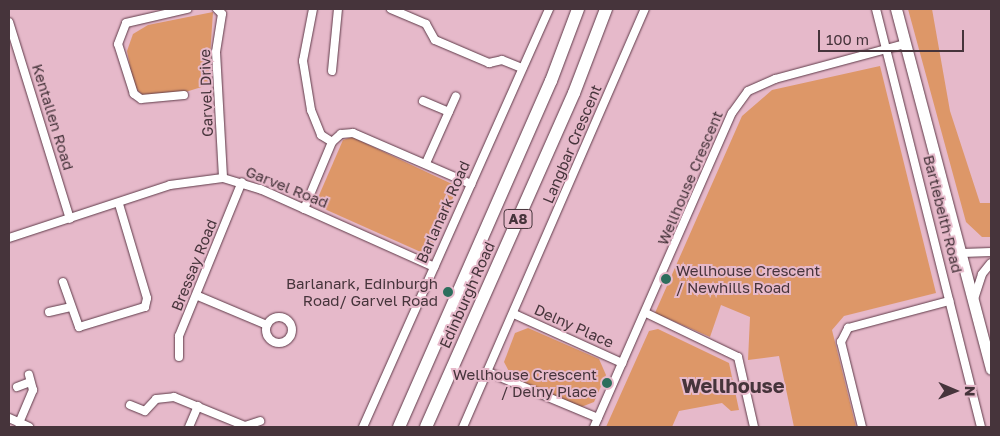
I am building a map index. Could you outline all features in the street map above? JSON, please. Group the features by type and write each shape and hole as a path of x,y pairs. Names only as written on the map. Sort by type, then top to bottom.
{"main road":[{"name":"Edinburgh Road","path":"399,427 551,81 578,9"},
{"name":"Edinburgh Road","path":"426,427 574,93 606,9"}],"street":[{"name":"Garvel Drive","path":"184,95 141,99 134,94 118,44 126,23 187,9"},
{"name":"Garvel Drive","path":"217,9 222,14 216,52 223,178"},
{"path":"313,9 303,61 311,110 321,135 332,142"},
{"path":"332,71 338,9"},
{"path":"391,9 426,24 435,40 489,63 502,60 522,68"},
{"name":"Barlanark Road","path":"363,427 549,9"},
{"name":"Langbar Crescent","path":"463,427 514,314 645,9"},
{"name":"Bartiebeith Road","path":"876,9 981,427"},
{"name":"Bartiebeith Road","path":"896,9 962,253 991,369"},
{"name":"Kentallen Road","path":"9,22 70,220"},
{"name":"Wellhouse Crescent","path":"594,427 646,313 732,113 748,91 775,79 905,44"},
{"path":"426,164 456,96"},
{"path":"423,101 449,112"},
{"path":"304,209 332,142 341,134 353,133 471,184"},
{"name":"Garvel Road","path":"9,238 119,204 170,185 223,178 242,182 434,267"},
{"name":"Bressay Road","path":"179,357 176,346 198,296 242,182"},
{"path":"63,282 70,307 79,327 145,307 147,298 119,204"},
{"path":"962,253 991,252"},
{"path":"974,302 982,274 991,263"},
{"path":"198,296 267,325"},
{"path":"862,427 841,342 848,328 949,301"},
{"path":"49,312 70,307"},
{"path":"646,313 738,357 754,427"},
{"name":"Delny Place","path":"514,314 622,363"},
{"path":"488,372 598,418"},
{"path":"17,387 29,378 33,390 19,423"},
{"path":"130,405 145,411 156,399 174,397 246,427 260,421"},
{"path":"189,427 198,406"},
{"path":"9,418 29,427"}],"shaded area":[{"path":"908,9 932,9 950,111 980,203 991,203 991,237 982,237 966,222"},
{"path":"213,12 208,85 160,100 143,96 134,86 127,51 133,34 148,25"},
{"path":"880,66 936,293 844,316 832,330 856,427 794,427 779,356 748,360 750,317 721,305 710,337 655,313 742,116 772,90"},
{"path":"352,137 452,184 455,193 430,251 423,253 320,207 317,200 343,140"},
{"path":"528,328 599,359 606,375 594,402 581,407 512,377 504,362 515,333"},
{"path":"658,329 729,363 739,410 731,411 722,403 679,411 672,427 606,427 649,331"}],"place":[{"name":"Wellhouse Crescent / Newhills Road","path":"666,279"},
{"name":"Barlanark, Edinburgh Road/ Garvel Road","path":"448,292"},
{"name":"Wellhouse Crescent / Delny Place","path":"607,383"}],"district":[{"name":"Wellhouse","path":"733,385"}]}
